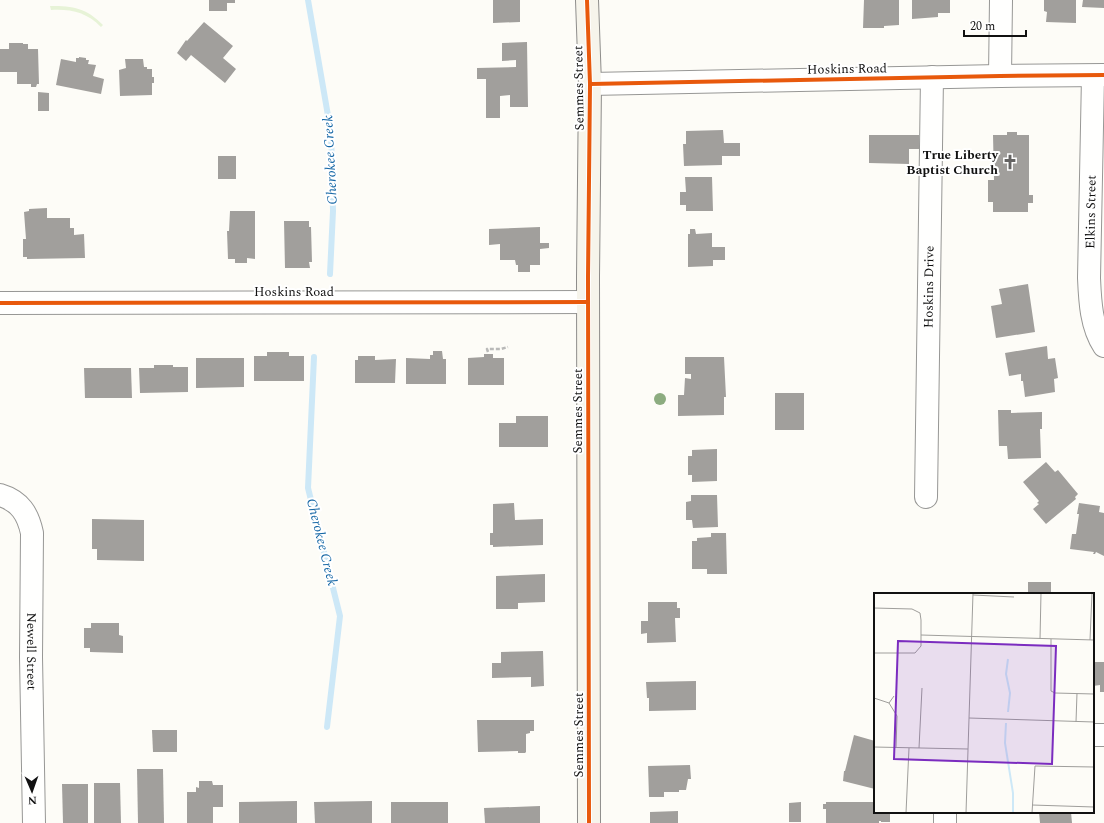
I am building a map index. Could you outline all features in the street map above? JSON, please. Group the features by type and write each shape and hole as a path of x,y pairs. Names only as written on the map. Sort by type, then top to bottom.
{"main road":[{"name":"Semmes Street","path":"587,0 590,84 588,302 589,823"}],"street":[{"path":"1000,76 1001,0"},
{"name":"Hoskins Road","path":"590,84 932,77 1099,76"},
{"name":"Elkins Street","path":"1099,76 1089,278 1090,301 1094,324 1104,346"},
{"name":"Hoskins Drive","path":"926,497 932,77"},
{"name":"Hoskins Road","path":"0,303 588,302"},
{"name":"Newell Street","path":"0,495 17,504 25,512 30,521 32,533 31,665 34,823"}],"path":[{"path":"488,352 488,349 501,349 508,347"}],"green space":[{"path":"50,6 79,9 97,19 103,25 101,27 90,18 78,12 51,10"}],"building":[{"path":"209,0 235,0 235,3 227,3 227,11 209,11"},
{"path":"493,0 520,0 520,22 493,23"},
{"path":"864,0 899,0 899,25 884,26 884,28 863,28"},
{"path":"912,0 950,0 950,13 938,13 938,17 912,19"},
{"path":"1044,0 1076,0 1076,23 1046,22 1047,12 1044,11"},
{"path":"1083,0 1104,0 1104,8 1082,7"},
{"path":"204,22 233,46 223,58 236,69 225,83 191,55 186,61 177,53 186,40 187,41"},
{"path":"527,42 528,107 510,107 510,95 500,96 500,118 486,118 486,79 477,79 477,68 516,67 516,60 502,61 502,43"},
{"path":"9,43 28,44 28,49 38,49 39,84 37,84 36,87 31,87 31,84 17,84 17,72 0,72 0,49 9,49"},
{"path":"79,57 89,60 88,64 96,65 93,76 104,79 101,94 56,85 61,59 76,62 76,58"},
{"path":"125,59 143,59 144,67 147,67 147,69 152,69 154,83 152,83 152,95 120,96 119,70 126,68"},
{"path":"38,92 49,93 49,111 38,111"},
{"path":"723,130 724,143 740,143 740,156 722,156 722,165 684,166 683,144 686,144 686,131"},
{"path":"1007,132 1017,132 1017,135 1029,135 1029,195 1033,195 1033,203 1028,203 1028,212 993,212 993,202 988,202 988,180 994,180 993,135 1007,135"},
{"path":"869,135 919,135 919,149 909,149 909,164 869,163"},
{"path":"218,156 236,156 236,179 218,179"},
{"path":"685,177 712,177 713,211 686,211 686,205 680,205 680,192 686,192"},
{"path":"47,208 47,218 70,218 70,228 74,228 74,235 84,234 85,258 27,259 27,257 23,257 23,239 26,239 24,212 29,211 29,209"},
{"path":"230,211 255,211 255,259 247,258 247,263 235,263 235,259 228,259 227,231 229,231"},
{"path":"284,221 309,221 309,227 311,227 312,262 309,262 310,268 285,268"},
{"path":"540,227 540,243 549,243 549,248 540,249 540,265 530,265 530,272 518,272 518,265 516,265 515,260 500,260 500,244 489,245 489,229"},
{"path":"690,229 695,229 696,234 712,233 712,247 725,247 725,260 713,260 713,266 688,267 688,234 690,234"},
{"path":"1028,284 1035,332 996,338 991,306 1002,304 999,289"},
{"path":"1047,346 1048,359 1055,358 1058,378 1054,379 1055,392 1025,397 1021,374 1009,376 1005,353"},
{"path":"433,351 442,351 443,359 446,359 446,384 406,384 406,358 430,359 430,355 433,355"},
{"path":"267,352 289,352 289,356 304,356 304,381 254,381 254,356 267,356"},
{"path":"484,354 493,354 493,358 504,358 504,385 468,385 468,358 484,357"},
{"path":"358,356 375,356 375,360 396,359 395,383 355,383 355,360 358,360"},
{"path":"685,357 724,357 726,397 724,397 724,415 678,416 678,395 684,395 685,378 691,379 691,374 685,374"},
{"path":"196,358 244,358 244,387 196,388"},
{"path":"154,365 188,367 188,392 140,393 139,368 154,368"},
{"path":"84,368 131,368 132,398 85,398"},
{"path":"775,393 804,393 804,430 775,430"},
{"path":"998,410 1011,410 1011,413 1042,412 1042,429 1040,429 1041,458 1008,459 1007,446 999,446"},
{"path":"516,416 548,416 548,447 499,447 499,423 516,423"},
{"path":"717,449 717,481 692,482 692,475 688,475 688,456 692,456 692,450"},
{"path":"1046,462 1055,472 1058,470 1078,494 1075,497 1076,499 1046,524 1033,509 1039,504 1037,503 1039,501 1023,482"},
{"path":"691,495 717,495 718,527 693,528 692,520 686,520 686,502 691,501"},
{"path":"514,503 515,520 543,519 543,545 493,547 493,545 490,545 490,533 493,533 493,504"},
{"path":"1079,503 1100,506 1099,512 1104,513 1104,556 1096,552 1093,554 1094,552 1070,549 1072,534 1076,534"},
{"path":"92,519 144,520 144,561 97,560 97,549 92,549"},
{"path":"711,533 726,533 727,574 707,574 707,569 692,569 692,541 697,541 697,538 711,537"},
{"path":"545,574 545,602 518,603 518,609 496,609 496,576"},
{"path":"1028,582 1051,582 1051,593 1028,593"},
{"path":"648,602 677,602 677,608 680,608 680,618 675,618 676,642 647,643 647,633 641,634 641,621 648,621"},
{"path":"91,623 119,623 119,635 123,636 123,653 90,652 90,648 84,648 84,628 91,628"},
{"path":"543,651 544,686 531,687 531,677 492,678 492,663 501,663 501,652"},
{"path":"1094,662 1104,662 1104,692 1100,692 1100,685 1094,686"},
{"path":"696,681 696,710 649,711 649,698 647,698 646,682"},
{"path":"477,720 534,720 534,731 530,731 530,733 526,734 526,752 478,752"},
{"path":"152,730 177,730 177,752 153,752"},
{"path":"854,735 874,741 874,789 843,781"},
{"path":"690,765 691,779 688,779 686,790 679,790 679,792 664,792 664,797 649,797 648,766"},
{"path":"137,769 163,769 164,823 138,823"},
{"path":"199,781 212,781 213,785 223,785 223,807 213,807 213,823 187,823 187,792 196,792 196,787 199,788"},
{"path":"94,783 120,783 121,823 94,823"},
{"path":"62,784 88,784 88,823 63,823"},
{"path":"297,801 297,823 239,823 239,802"},
{"path":"372,801 372,823 315,823 314,802"},
{"path":"391,802 448,802 448,823 391,823"},
{"path":"801,802 801,822 789,822 789,803"},
{"path":"826,802 874,802 874,813 890,813 890,822 826,823 826,809 823,809 823,804 826,804"},
{"path":"540,806 540,823 485,823 484,808"},
{"path":"678,811 678,823 650,823 650,812"},
{"path":"1039,813 1071,813 1072,823 1040,823"}],"waterway":[{"name":"Cherokee Creek","path":"308,0 331,133 333,211 330,274"},
{"name":"Cherokee Creek","path":"314,357 308,488 340,616 327,727"}],"cycle path":[{"path":"587,0 590,84 588,277 589,823"},
{"path":"590,84 1104,75"},
{"path":"0,303 588,302"}],"place":[{"name":"True Liberty Baptist Church","path":"1010,162"}]}
